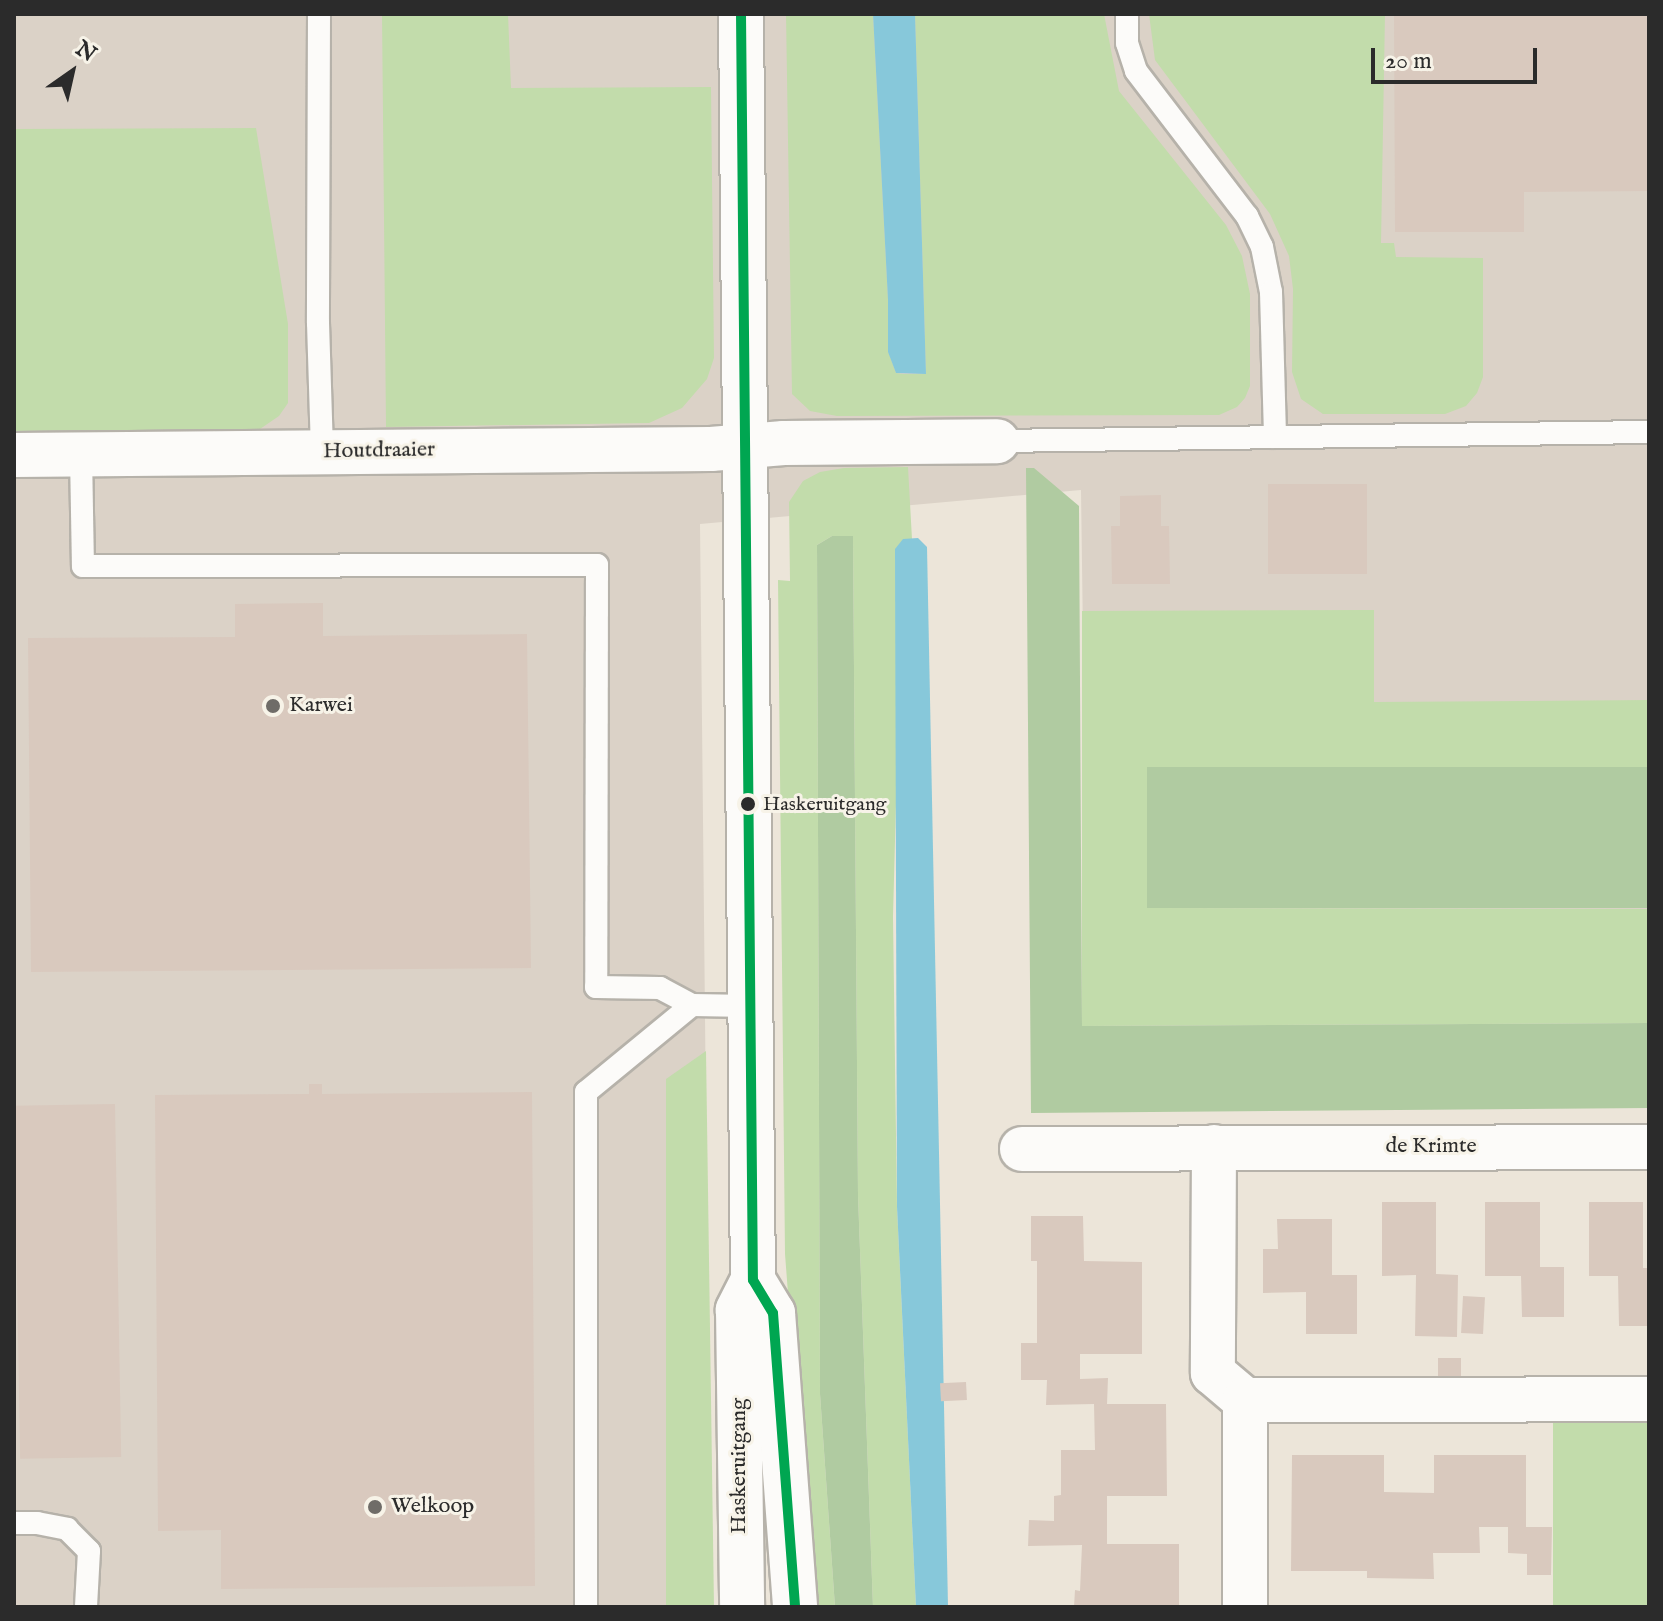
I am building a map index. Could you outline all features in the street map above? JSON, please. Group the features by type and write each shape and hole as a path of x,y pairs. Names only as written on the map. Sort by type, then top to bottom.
{"street":[{"name":"Haskeruitgang","path":"733,22 745,448 753,1280 738,1310 742,1607"},
{"name":"Houtdraaier","path":"14,455 745,448 784,443 997,441"},
{"path":"1214,1147 1213,1373 1245,1400 1649,1399"},
{"name":"de Krimte","path":"1022,1149 1649,1147"},
{"name":"Haskeruitgang","path":"753,1280 773,1313 795,1607"},
{"path":"1245,1400 1245,1607"}],"lane":[{"path":"319,14 318,323 322,452"},
{"path":"1127,14 1127,43 1136,71 1247,216 1262,247 1271,292 1275,437"},
{"path":"997,441 1649,432"},
{"path":"81,454 83,566 597,565 596,987 660,988 692,1005 750,1006"},
{"path":"586,1607 586,1092 692,1005"},
{"path":"14,1523 67,1529 89,1551 86,1607"}],"shaded area":[{"path":"14,14 1649,14 1649,1006 1088,1009 1081,490 700,524 711,1607 14,1607"}],"green space":[{"path":"382,14 508,14 511,88 711,87 714,358 707,379 682,408 649,423 386,427"},
{"path":"786,14 873,14 888,351 896,373 926,374 915,14 1104,14 1119,91 1226,225 1242,256 1250,294 1250,386 1245,398 1237,407 1219,415 837,416 810,411 792,394"},
{"path":"1149,14 1385,14 1381,243 1394,243 1396,257 1483,258 1483,377 1477,393 1466,406 1445,414 1323,414 1301,399 1292,372 1293,289 1289,256 1270,214 1155,60"},
{"path":"256,128 288,324 288,403 279,416 260,429 14,431 14,129"},
{"path":"908,467 912,539 903,539 893,917 897,1207 916,1607 873,1607 858,1195 853,537 832,536 817,545 820,1394 835,1607 812,1607 785,1254 778,580 790,581 789,502 803,481 820,472 844,468"},
{"path":"1026,468 1034,468 1079,506 1082,1026 1649,1023 1649,1108 1031,1113"},
{"path":"832,536 853,536 858,1195 873,1607 835,1607 820,1394 817,545"},
{"path":"1374,610 1374,702 1649,700 1649,771 1148,767 1149,908 1649,909 1649,1023 1082,1026 1082,611"},
{"path":"1147,767 1649,767 1649,908 1147,908"},
{"path":"706,1051 714,1607 666,1607 666,1079"},
{"path":"1553,1422 1649,1422 1649,1607 1553,1607"}],"water":[{"path":"873,14 915,14 926,374 896,373 888,352"},
{"path":"918,538 927,547 948,1607 916,1607 897,1207 895,549 903,539"}],"building":[{"path":"1394,14 1649,14 1649,191 1524,192 1524,232 1395,232"},
{"path":"1268,484 1367,484 1367,574 1268,574"},
{"path":"1161,495 1161,526 1169,526 1170,584 1112,584 1111,526 1120,526 1120,496"},
{"path":"323,603 323,636 527,634 531,968 31,972 28,638 235,637 235,604"},
{"path":"309,1084 322,1084 322,1094 532,1092 535,1586 221,1589 221,1530 158,1531 155,1095 309,1094"},
{"path":"115,1104 121,1457 20,1459 14,1106"},
{"path":"1382,1202 1436,1202 1436,1274 1458,1275 1457,1337 1415,1336 1416,1275 1382,1276"},
{"path":"1485,1202 1540,1202 1540,1267 1564,1267 1564,1317 1522,1317 1521,1276 1485,1276"},
{"path":"1589,1202 1643,1202 1643,1268 1649,1268 1649,1326 1619,1326 1618,1276 1589,1276"},
{"path":"1031,1216 1083,1216 1084,1261 1142,1262 1142,1354 1080,1354 1080,1379 1108,1378 1107,1404 1166,1404 1167,1496 1107,1496 1107,1544 1179,1544 1179,1607 1074,1607 1075,1590 1080,1591 1082,1545 1028,1546 1029,1520 1054,1521 1054,1496 1061,1495 1061,1450 1095,1450 1094,1404 1046,1405 1047,1380 1021,1380 1021,1343 1037,1343 1037,1261 1031,1261"},
{"path":"1277,1219 1332,1219 1332,1275 1357,1275 1357,1334 1306,1334 1306,1292 1263,1293 1263,1249 1278,1249"},
{"path":"1463,1296 1485,1297 1483,1334 1461,1333"},
{"path":"1438,1358 1461,1358 1461,1381 1438,1381"},
{"path":"966,1382 967,1400 941,1401 940,1383"},
{"path":"1292,1455 1384,1455 1384,1492 1434,1493 1434,1455 1526,1455 1526,1527 1552,1527 1551,1575 1527,1575 1527,1554 1508,1553 1508,1527 1479,1527 1480,1553 1433,1553 1434,1579 1367,1578 1367,1571 1291,1571"}],"transit line":[{"path":"741,14 753,1280 773,1313 795,1607"}],"place":[{"name":"Karwei","path":"273,706"},
{"name":"Haskeruitgang","path":"748,804"},
{"name":"Welkoop","path":"375,1507"}]}
